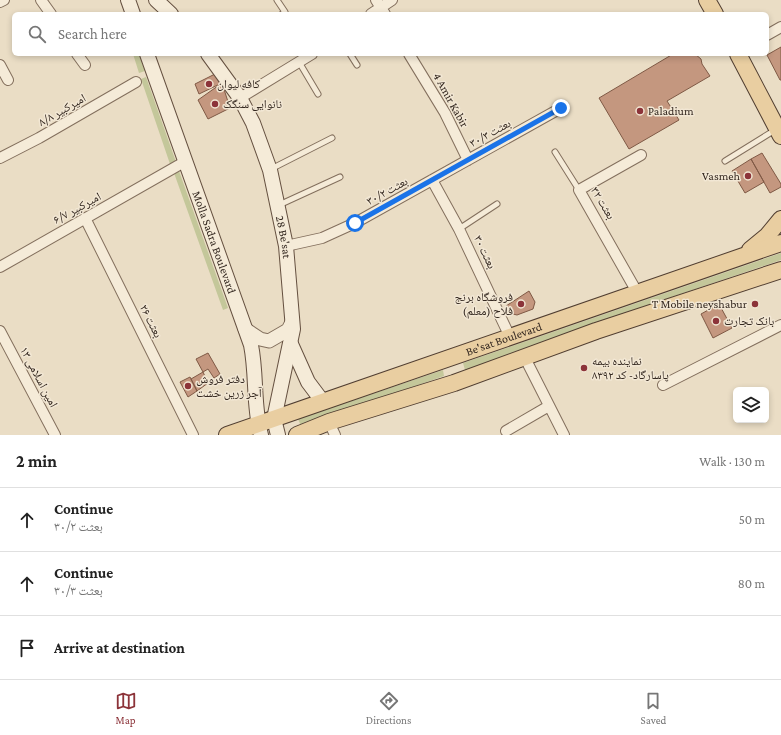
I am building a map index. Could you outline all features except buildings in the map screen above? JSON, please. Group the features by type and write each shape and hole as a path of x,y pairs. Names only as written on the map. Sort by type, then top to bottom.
{"main road":[{"path":"128,0 132,12"},
{"path":"156,0 170,12"},
{"path":"707,0 714,12"},
{"name":"Molla Sadra Boulevard","path":"148,56 245,329 254,359 260,430"},
{"path":"153,71 157,56"},
{"name":"28 Be'sat","path":"214,56 240,98 253,123 270,170 286,246 292,322 291,344 274,419 278,435"},
{"path":"739,56 779,131"},
{"path":"739,259 767,236 781,219"},
{"name":"Be'sat Boulevard","path":"227,435 260,430 274,419 637,292 781,244"},
{"name":"Be'sat Boulevard","path":"297,435 328,431 454,383 596,332 781,270"},
{"path":"291,344 308,382 323,402"},
{"path":"446,360 454,383"}],"street":[{"path":"0,2 4,0"},
{"path":"41,0 50,12"},
{"path":"381,7 392,0"},
{"path":"769,34 781,27"},
{"path":"79,56 85,65"},
{"path":"240,98 309,56"},
{"name":"4 Amir Kabir","path":"410,56 444,113 468,160"},
{"path":"0,66 8,80"},
{"name":"امیرکبیر ۸/۸","path":"0,158 39,138 136,82"},
{"name":"بعثت ۳۰/۳","path":"432,180 561,108"},
{"name":"بعثت ۳۲","path":"637,292 579,190 641,155"},
{"name":"امیرکبیر ۶/۷","path":"0,267 186,161"},
{"name":"بعثت ۳۰/۲","path":"286,246 322,238 355,223 432,180"},
{"name":"بعثت ۳۰","path":"432,180 459,229 510,337"},
{"name":"بعثت ۲۶","path":"85,218 193,434"},
{"path":"245,329 260,339 269,341 288,330 292,322"},
{"path":"663,385 781,325"},
{"name":"امین اسلامی ۱۳","path":"0,331 55,435"},
{"path":"525,358 564,435"},
{"path":"506,432 549,406"}],"lane":[{"path":"277,0 283,12"},
{"path":"351,56 357,65"},
{"path":"299,62 318,94"},
{"path":"725,161 779,131"},
{"path":"270,170 332,138"},
{"path":"555,152 579,190"},
{"path":"277,206 340,177"},
{"path":"459,229 497,204"}],"green space":[{"path":"134,56 140,56 145,71 139,73"},
{"path":"146,77 176,162 170,164 141,79"},
{"path":"179,171 228,308 223,310 174,173"},
{"path":"781,253 781,260 586,326 465,370 463,363"},
{"path":"443,370 444,376 301,426 298,419"}],"place":[{"name":"کافه لیوان","path":"209,84"},
{"name":"نانوایی سنگک","path":"215,104"},
{"name":"Paladium","path":"640,111"},
{"name":"Vasmeh","path":"748,176"},
{"name":"فروشگاه برنج فلاح (معلم)","path":"521,304"},
{"name":"T Mobile neyshabur","path":"755,304"},
{"name":"بانک تجارت","path":"716,321"},
{"name":"نماینده بیمه پاسارگاد- کد ۸۳۹۲","path":"584,368"},
{"name":"دفتر فروش آجر زرین خشت","path":"188,386"}],"route":[{"path":"355,223 561,108"}]}
